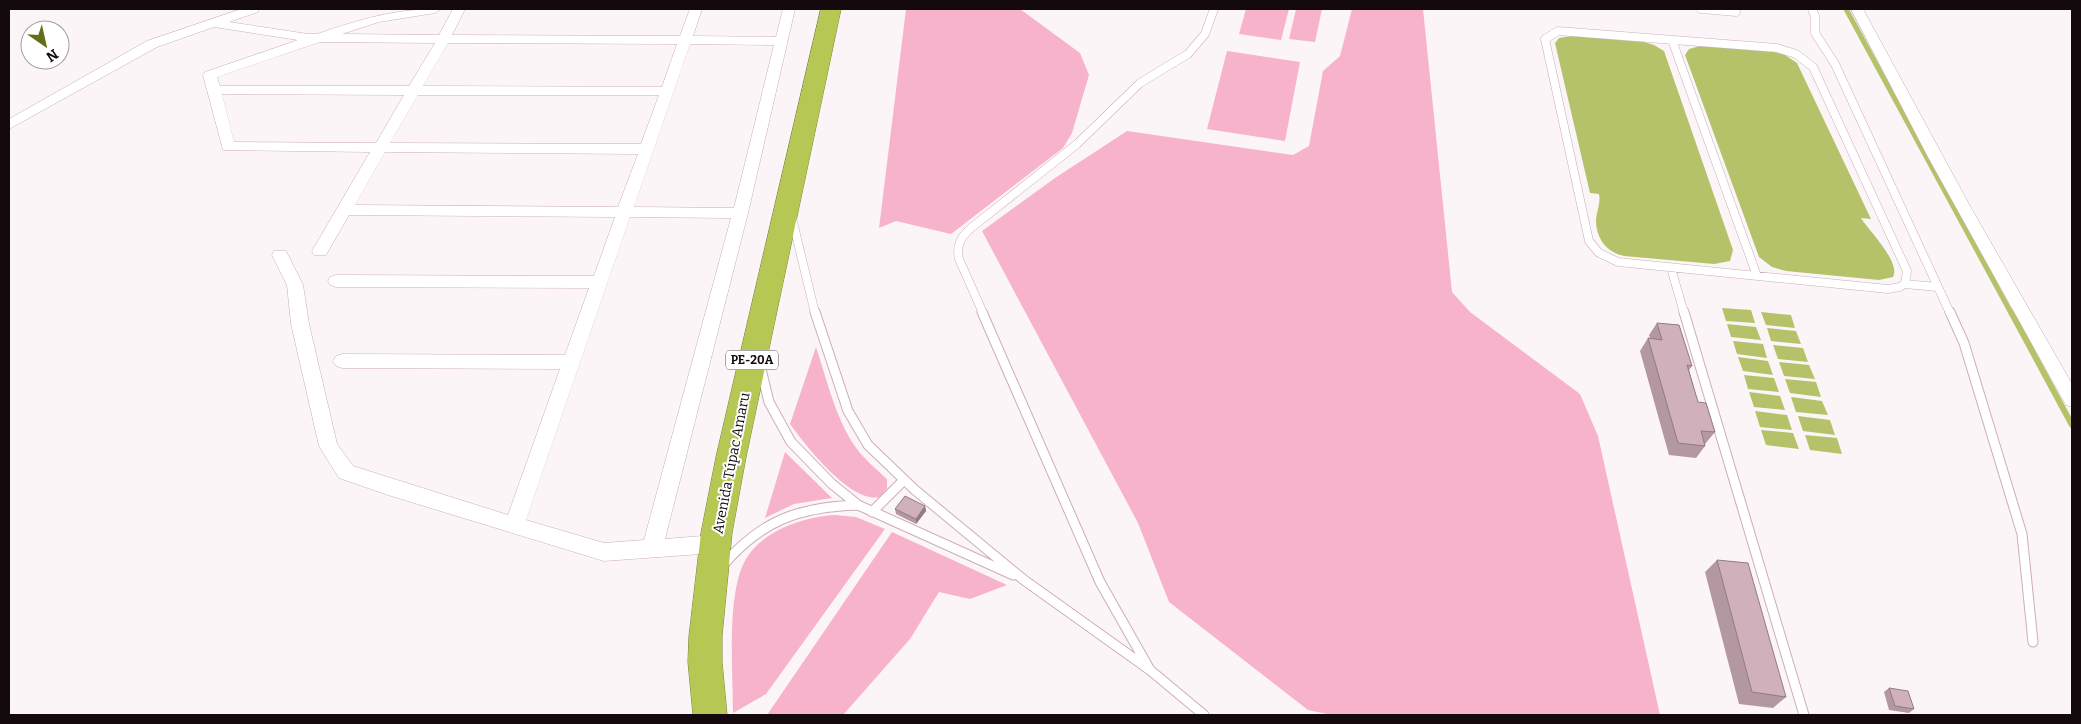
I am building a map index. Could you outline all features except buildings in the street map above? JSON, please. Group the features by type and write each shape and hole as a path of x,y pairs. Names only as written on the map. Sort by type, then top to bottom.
{"highway":[{"name":"Avenida Túpac Amaru","path":"710,715 705,663 709,583 715,544 731,457 831,9"}],"street":[{"path":"9,125 152,44 253,9"},
{"path":"436,9 376,18 210,75 228,147 647,149"},
{"path":"320,251 460,9"},
{"path":"514,525 696,9"},
{"path":"652,549 740,213 789,9"},
{"path":"1858,9 1902,97 2001,277 2072,400"},
{"path":"213,23 317,38 782,40"},
{"path":"214,90 667,91"},
{"path":"342,210 740,213"},
{"path":"280,255 294,285 300,324 328,446 346,472 604,552 715,544"},
{"path":"336,282 600,282"},
{"path":"342,361 572,362"}],"lane":[{"path":"1150,670 1100,582 958,259 956,250 962,237 1077,144 1131,90 1188,54 1205,34 1214,9"},
{"path":"1701,9 1736,12 1735,9"},
{"path":"1812,9 1815,16 1815,33 1835,64 1964,343 2022,534 2033,642"},
{"path":"1566,31 1777,48 1799,55 1807,60 1813,67 1908,271 1908,279 1899,288 1888,289 1671,268 1606,259 1593,248 1589,241 1545,39 1552,33 1566,31"},
{"path":"1672,40 1757,276"},
{"path":"788,202 810,297 848,411 868,445 904,480 1024,580 1150,670 1204,715"},
{"path":"1671,268 1804,715"},
{"path":"1905,284 1937,287"},
{"path":"756,342 762,378 769,402 791,442 832,484 858,505 872,512 1024,580"},
{"path":"872,512 904,480"},
{"path":"709,583 733,552 749,537 770,524 812,507 858,505"}],"shaded area":[{"path":"906,9 1020,9 1080,53 1089,75 1072,133 1063,148 951,234 896,221 879,228"},
{"path":"1246,9 1289,9 1281,40 1239,34"},
{"path":"1296,9 1322,9 1315,42 1289,39"},
{"path":"1352,9 1423,9 1452,292 1470,312 1580,394 1598,436 1660,715 1332,715 1308,710 1169,602 1138,523 982,231 1055,178 1127,131 1293,155 1309,146 1323,71 1340,56"},
{"path":"1572,36 1644,42 1664,51 1733,250 1730,261 1714,264 1624,256 1613,252 1601,240 1596,222 1599,194 1590,193 1555,43 1559,38"},
{"path":"1700,46 1774,52 1785,55 1797,63 1871,219 1861,218 1888,255 1894,271 1893,277 1879,280 1786,271 1772,267 1759,257 1685,55 1689,49"},
{"path":"1227,51 1300,62 1285,141 1207,129"},
{"path":"1722,308 1751,310 1755,323 1726,321"},
{"path":"1761,312 1791,315 1795,328 1766,325"},
{"path":"1727,324 1756,327 1761,340 1731,337"},
{"path":"1767,328 1796,331 1801,344 1771,341"},
{"path":"1733,341 1763,344 1767,358 1737,354"},
{"path":"1773,345 1803,348 1808,362 1778,359"},
{"path":"816,347 832,398 847,434 861,454 887,479 887,489 880,497 868,497 856,492 843,483 818,459 790,424"},
{"path":"1738,357 1768,361 1773,375 1743,371"},
{"path":"1779,362 1809,365 1815,379 1784,376"},
{"path":"1744,375 1774,378 1779,392 1748,389"},
{"path":"1785,379 1816,382 1821,397 1790,393"},
{"path":"1749,392 1780,396 1785,410 1754,407"},
{"path":"1791,397 1822,401 1828,415 1796,412"},
{"path":"1755,411 1787,415 1792,430 1760,427"},
{"path":"1798,416 1830,420 1835,435 1803,431"},
{"path":"1761,430 1793,433 1799,449 1766,445"},
{"path":"1805,435 1837,438 1842,454 1810,450"},
{"path":"785,452 832,498 794,504 765,518"},
{"path":"835,515 856,517 885,529 766,694 733,713 733,612 740,573 746,559 763,540 785,527 810,519"},
{"path":"892,532 1007,585 970,599 939,592 910,639 843,715 767,715"}],"waterway":[{"path":"1846,9 2011,313"},
{"path":"2011,312 2072,425"}]}
